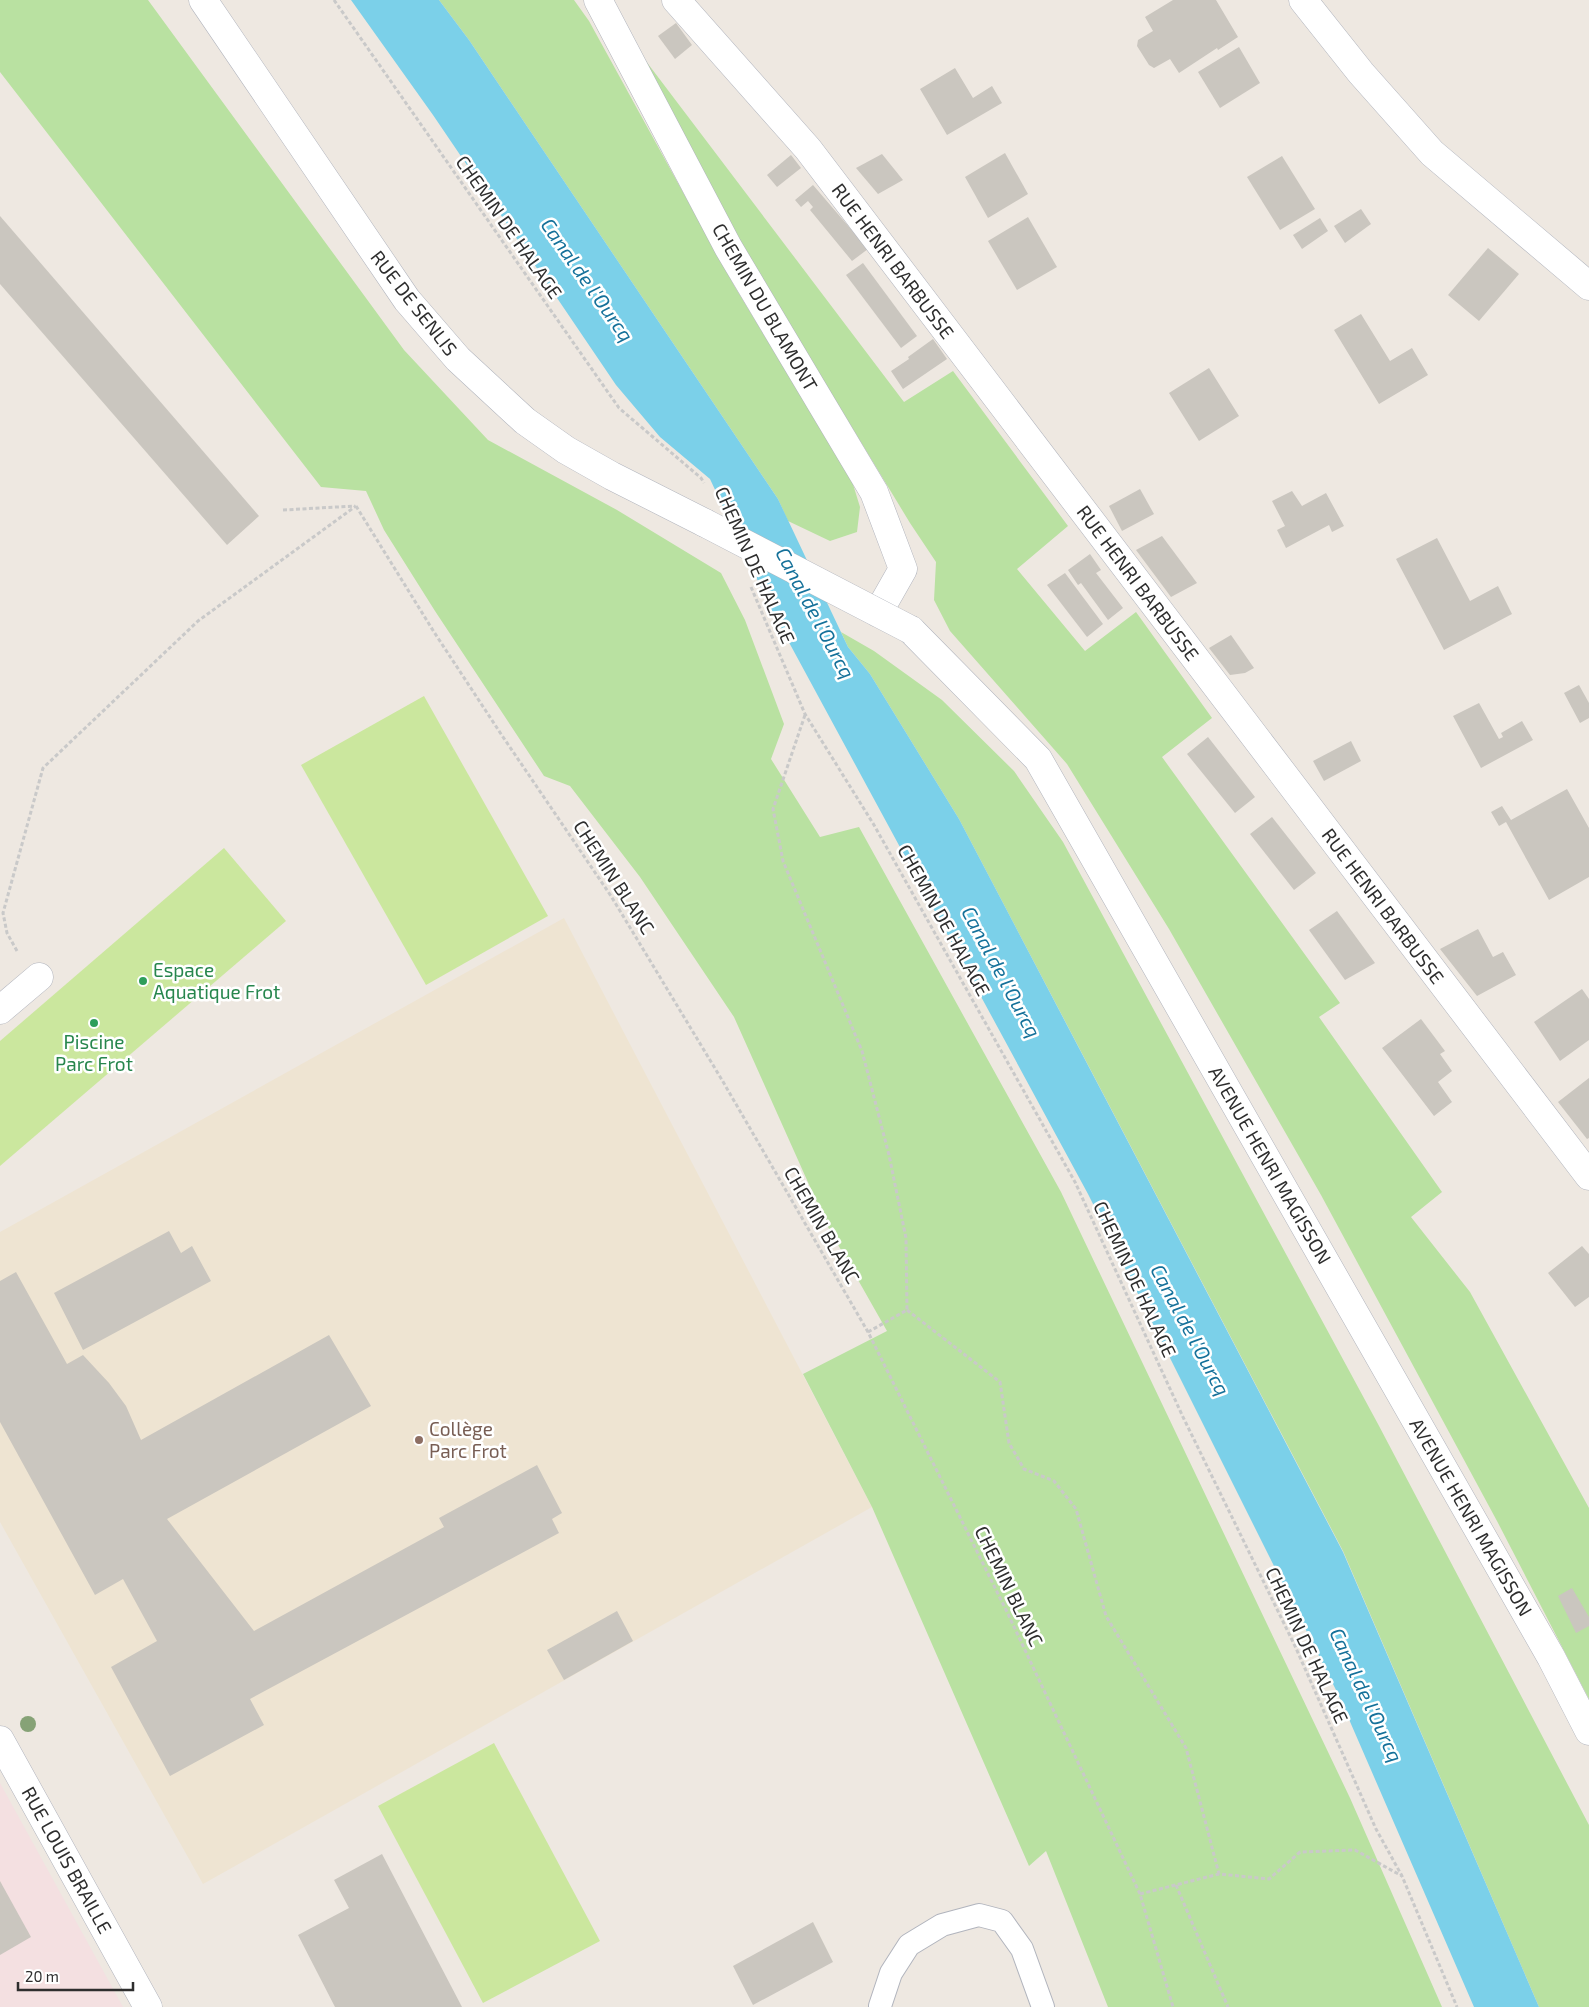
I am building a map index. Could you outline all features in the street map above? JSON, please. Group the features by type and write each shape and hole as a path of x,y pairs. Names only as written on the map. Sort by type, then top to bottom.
{"street":[{"name":"RUE DE SENLIS","path":"203,0 407,300 458,359 526,421 566,450 612,476 705,522 878,613"},
{"name":"CHEMIN DU BLAMONT","path":"598,0 728,247 874,492 904,569 878,613"},
{"name":"RUE HENRI BARBUSSE","path":"676,0 808,149 1589,1176"},
{"path":"1303,0 1361,73 1432,153 1589,286"},
{"name":"AVENUE HENRI MAGISSON","path":"878,613 911,630 1038,759 1551,1657 1589,1731"},
{"path":"0,1010 39,977"},
{"name":"RUE LOUIS BRAILLE","path":"0,1740 148,2007"}],"lane":[{"path":"880,2007 891,1973 909,1945 942,1925 979,1915 1002,1920 1022,1949 1043,2007"}],"path":[{"name":"CHEMIN DE HALAGE","path":"334,0 619,408 701,478 705,487"},
{"path":"282,510 356,506"},
{"path":"39,977 18,953 7,933 3,913 43,768 198,621 356,506"},
{"name":"CHEMIN BLANC","path":"356,506 501,734 616,904 722,1080 868,1332 1008,1614 1140,1894 1173,2007"},
{"name":"CHEMIN DE HALAGE","path":"748,580 806,714 874,826 1075,1182 1183,1417 1295,1646 1376,1829 1402,1876 1457,2007"},
{"path":"806,714 774,809 783,862 862,1051 889,1155 906,1238 906,1310"},
{"path":"868,1332 906,1310"},
{"path":"906,1310 1000,1382 1009,1443 1024,1469 1054,1481 1076,1510 1106,1616 1186,1748 1219,1874"},
{"path":"1140,1894 1219,1874 1269,1880 1300,1852 1355,1850 1402,1876"},
{"path":"1176,1886 1228,2007"}],"shaded area":[{"name":"Collège Parc Frot","path":"564,918 872,1507 203,1884 0,1522 0,1232"},
{"path":"0,1783 123,2007 0,2007"}],"green space":[{"path":"0,0 148,0 404,350 488,440 617,510 721,573 745,620 784,724 771,759 820,837 859,827 1061,1192 1350,1798 1442,2007 1108,2007 1046,1851 1029,1866 872,1507 803,1374 887,1331 828,1227 734,1017 640,877 570,786 544,776 384,530 366,491 321,487 0,72"},
{"path":"439,0 574,0 589,21 735,287 852,481 860,507 857,532 830,541 788,521 778,499 469,40"},
{"path":"633,44 904,402 953,371 1068,526 1017,569 1085,651 1136,612 1212,718 1162,757 1340,1003 1319,1017 1442,1192 1411,1217 1470,1292 1589,1508 1589,1699 1497,1521 1321,1195 1169,929 1067,764 950,631 934,600 936,562 910,523 748,256"},
{"path":"841,632 874,651 942,700 1014,771 1063,842 1378,1424 1589,1825 1589,2007 1539,2007 1343,1551 959,819 870,674 848,647"},
{"path":"424,696 548,916 426,985 301,765"},
{"name":"Espace Aquatique Frot","path":"224,848 286,921 0,1166 0,1041"},
{"path":"494,1743 600,1941 483,2003 378,1806"}],"water":[{"name":"Canal de l'Ourcq","path":"351,0 439,0 469,40 778,499 848,647 870,674 959,819 1343,1552 1539,2007 1474,2007 1338,1694 1088,1194 772,611 710,479 660,437 616,385 433,115"}],"building":[{"path":"1173,0 1216,0 1238,37 1218,50 1217,48 1179,73 1170,59 1154,68 1149,65 1137,46 1138,40 1153,31 1145,17"},
{"path":"676,23 692,45 675,59 658,36"},
{"path":"1239,47 1260,83 1220,108 1198,72"},
{"path":"955,68 973,98 992,86 1002,103 947,135 920,89"},
{"path":"1005,153 1028,194 988,218 965,177"},
{"path":"882,154 903,180 878,194 856,168"},
{"path":"791,155 801,168 777,187 767,175"},
{"path":"1282,156 1315,209 1280,230 1247,177"},
{"path":"813,185 868,249 852,261 810,210 813,207 808,201 801,207 795,200"},
{"path":"1361,209 1371,224 1345,243 1334,226"},
{"path":"0,216 259,516 227,545 0,284"},
{"path":"1028,217 1057,267 1017,290 988,241"},
{"path":"1320,218 1328,231 1302,249 1293,235"},
{"path":"1488,248 1519,274 1479,321 1448,295"},
{"path":"863,263 917,336 901,348 846,275"},
{"path":"1361,314 1390,361 1412,348 1428,375 1379,404 1334,330"},
{"path":"933,339 947,359 903,389 891,371"},
{"path":"1209,368 1239,416 1199,441 1169,393"},
{"path":"1140,489 1154,514 1122,531 1109,506"},
{"path":"1292,491 1302,506 1326,493 1344,526 1332,532 1329,525 1286,548 1277,530 1285,526 1272,501"},
{"path":"1162,536 1197,583 1171,597 1136,550"},
{"path":"1437,538 1470,601 1498,586 1512,614 1444,650 1396,559"},
{"path":"1090,554 1101,570 1096,573 1123,608 1108,620 1081,583 1078,585 1068,570"},
{"path":"1065,573 1103,624 1087,637 1047,585"},
{"path":"1231,635 1254,668 1245,673 1230,675 1209,648"},
{"path":"1579,685 1589,703 1589,718 1580,723 1564,693"},
{"path":"1479,703 1499,739 1503,737 1501,733 1522,721 1533,740 1481,768 1453,716"},
{"path":"1208,737 1255,797 1235,813 1187,754"},
{"path":"1351,741 1361,761 1324,781 1313,761"},
{"path":"1567,789 1589,828 1589,877 1549,900 1506,822 1499,826 1491,812 1502,806 1511,820"},
{"path":"1272,817 1316,873 1294,890 1250,834"},
{"path":"1337,911 1375,963 1345,980 1309,930"},
{"path":"1478,929 1493,957 1503,952 1516,975 1477,996 1440,949"},
{"path":"1582,989 1589,999 1589,1040 1560,1061 1534,1022"},
{"path":"1421,1019 1445,1051 1440,1054 1452,1071 1438,1082 1452,1102 1434,1116 1382,1048"},
{"path":"1589,1078 1589,1138 1587,1139 1558,1102"},
{"path":"169,1231 181,1253 192,1246 211,1281 83,1350 54,1293"},
{"path":"1582,1246 1589,1254 1589,1297 1575,1307 1548,1273"},
{"path":"16,1272 67,1364 83,1355 109,1383 126,1406 141,1440 329,1335 371,1406 167,1519 254,1631 444,1527 439,1518 537,1465 562,1513 552,1519 559,1533 250,1699 264,1725 170,1776 111,1667 157,1641 123,1579 95,1595 0,1422 0,1281"},
{"path":"1572,1588 1589,1617 1589,1626 1576,1633 1558,1596"},
{"path":"617,1611 633,1641 564,1680 547,1650"},
{"path":"382,1854 462,2007 335,2007 298,1935 349,1908 334,1880"},
{"path":"0,1881 31,1937 0,1955"},
{"path":"813,1922 833,1962 753,2005 733,1966"}],"place":[{"name":"Espace Aquatique Frot","path":"143,981"},
{"name":"Piscine Parc Frot","path":"94,1023"},
{"name":"Collège Parc Frot","path":"419,1440"}]}
